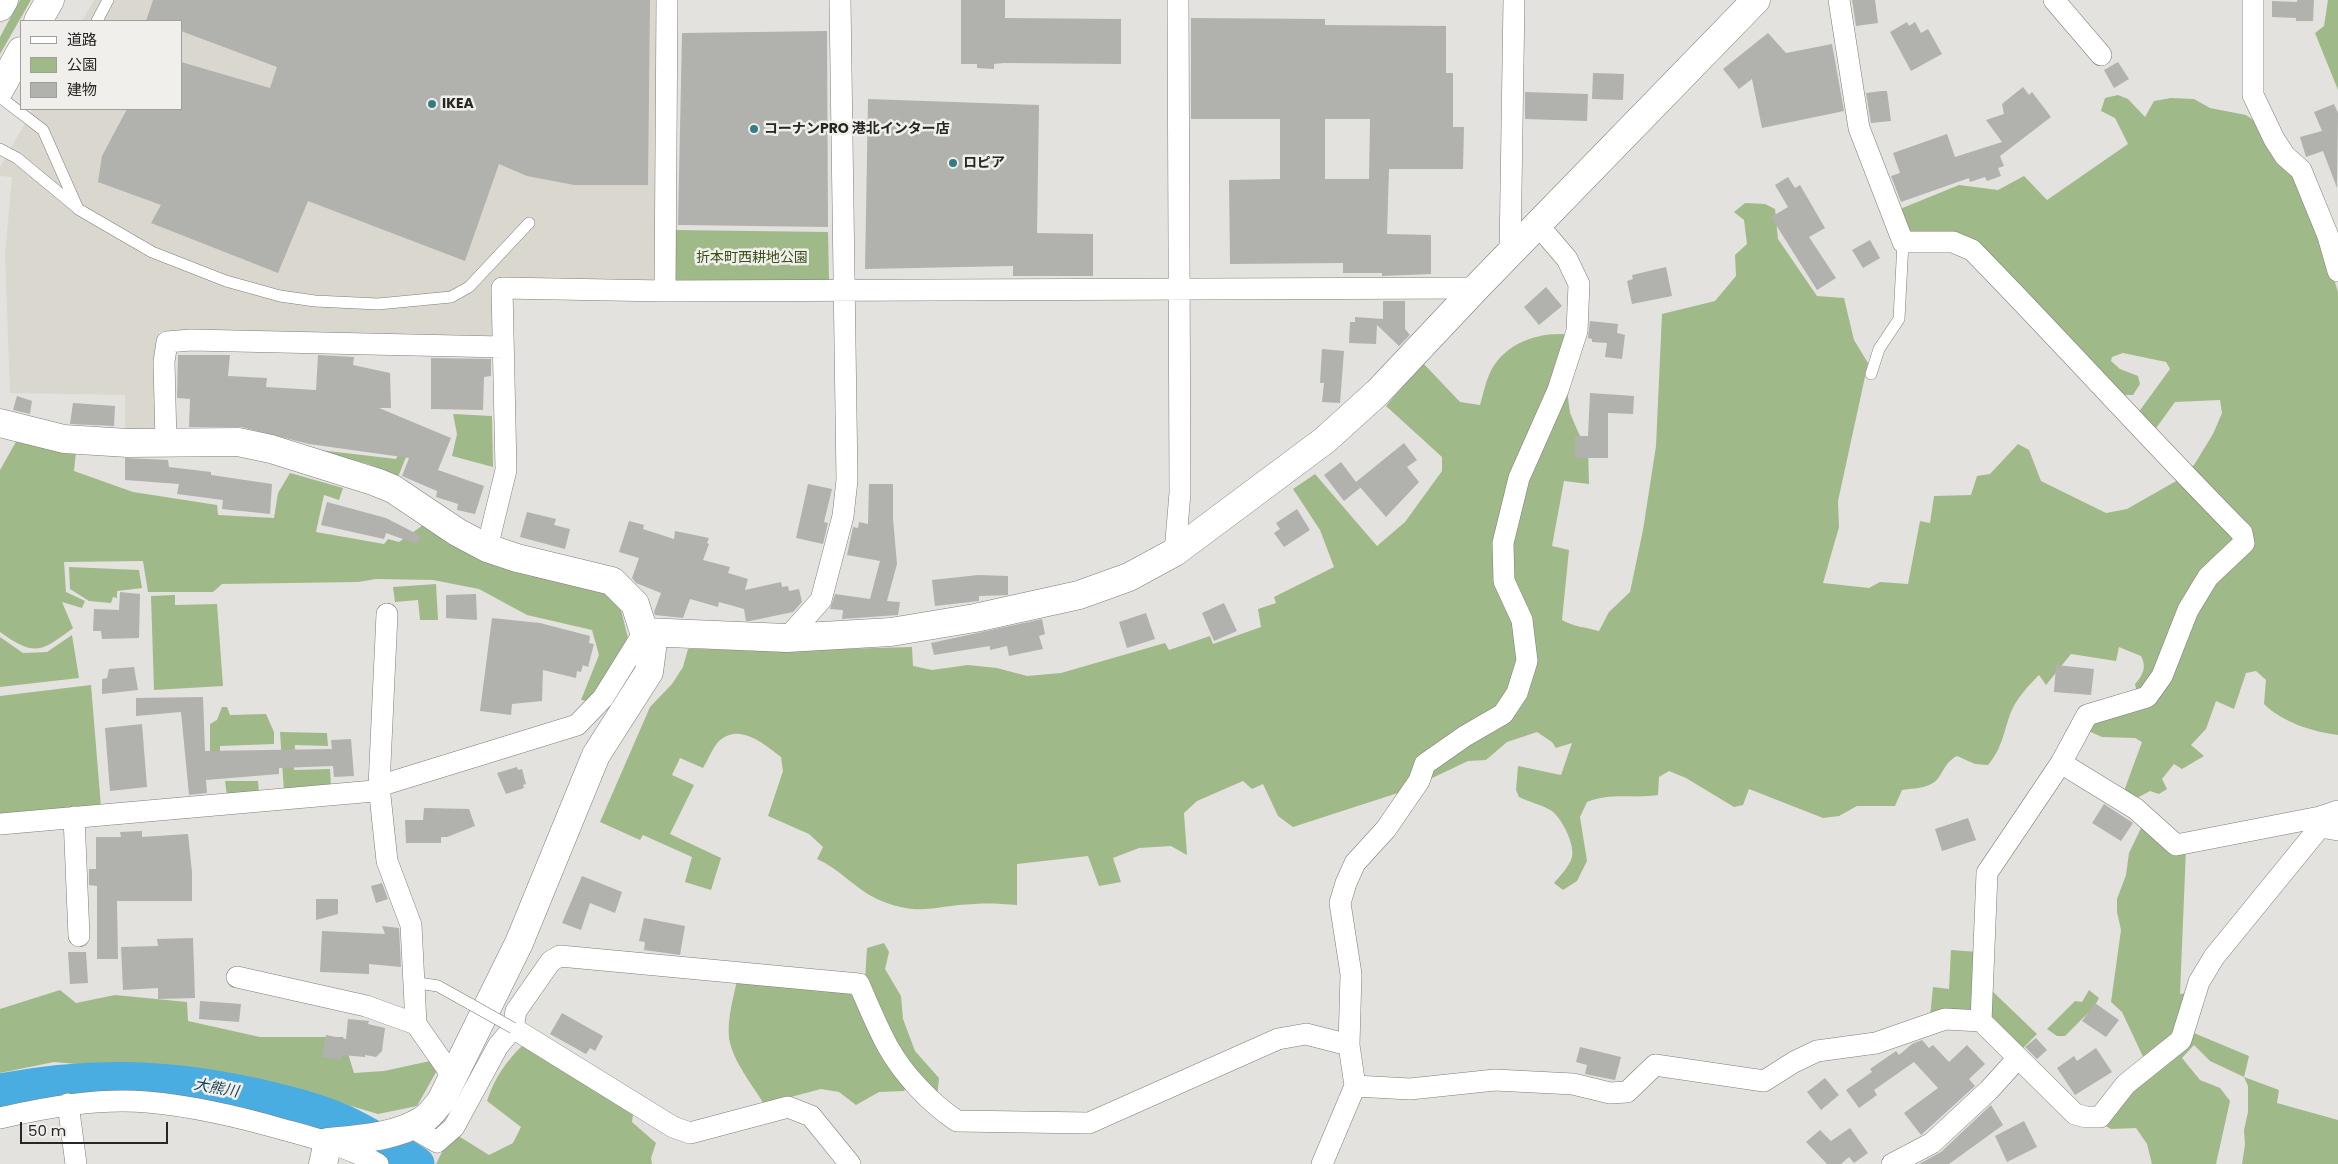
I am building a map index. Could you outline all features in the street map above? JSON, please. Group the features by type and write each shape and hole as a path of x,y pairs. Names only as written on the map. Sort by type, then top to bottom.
{"street":[{"path":"0,7 4,0"},
{"path":"39,20 50,0"},
{"path":"665,291 667,0"},
{"path":"787,638 821,600 843,516 847,480 840,0"},
{"path":"1175,552 1180,493 1178,0"},
{"path":"1510,254 1514,0"},
{"path":"644,632 787,638 891,632 975,618 1079,595 1129,578 1175,552 1325,440 1378,392 1476,288 1756,0"},
{"path":"1839,0 1859,128 1903,242 1953,242 1972,250 2067,347 2163,453 2242,533 2244,543 2208,578 2188,610 2162,676 2147,697 2087,714 2060,763 1987,873 1981,1022"},
{"path":"2054,0 2101,54"},
{"path":"2253,0 2253,95 2274,139 2285,156 2301,170 2328,236 2338,271"},
{"path":"0,90 20,54"},
{"path":"1322,1164 1355,1086 1349,1045 1351,974 1340,903 1346,883 1355,863 1386,830 1419,782 1426,764 1466,736 1504,714 1517,692 1527,661 1522,620 1504,581 1503,543 1519,478 1558,390 1577,331 1579,284 1567,259 1538,225"},
{"path":"487,548 506,470 502,288 665,291 1476,288"},
{"path":"166,442 164,362 167,342 191,340 502,347"},
{"path":"0,423 64,439 238,442 271,449 376,482 392,489 456,532 487,548 517,558 612,581 636,604 644,632 652,649 649,672 596,755 519,944 454,1077 433,1110 422,1120 326,1153"},
{"path":"387,614 379,786 387,861 412,925 412,982 416,1024 454,1077"},
{"path":"0,824 374,791 379,786 577,725 603,698 644,632"},
{"path":"2060,763 2136,809 2176,845 2329,821"},
{"path":"74,817 79,936"},
{"path":"1355,1086 1410,1088 1495,1080 1573,1084 1610,1093 1627,1092 1654,1065 1764,1081 1794,1062 1817,1051 1876,1043 1945,1019 1981,1022 2074,1114 2086,1117 2100,1117 2126,1084 2181,1040 2199,982 2214,956 2329,821"},
{"path":"403,1128 437,1142 454,1127 498,1046 513,1028 516,1011 551,960 560,956 858,984 889,1048 913,1081 946,1114 957,1121 1089,1122 1278,1039 1306,1034 1349,1045"},
{"path":"237,977 366,1006 416,1024"},
{"path":"513,1028 672,1127 690,1133 788,1107 811,1116 850,1164"},
{"path":"1892,1164 1932,1143 1989,1090 2018,1058"},
{"path":"0,1118 68,1104 146,1102 196,1109 256,1122 326,1153 358,1152 378,1164"},
{"path":"68,1104 76,1164"}],"lane":[{"path":"98,20 108,0"},
{"path":"0,97 43,130 78,209"},
{"path":"0,148 17,158 78,209 152,252 226,281 280,296 315,301 378,304 451,297 469,287 529,223"},
{"path":"1871,374 1879,349 1899,319 1903,242"},
{"path":"412,982 438,986 513,1028"}],"shaded area":[{"path":"94,0 658,0 658,284 498,283 498,331 490,340 159,332 156,436 125,436 125,395 10,393 5,254 12,177 0,176 0,167 32,110 182,110 182,20 83,20"}],"green space":[{"path":"20,0 31,0 0,54 0,37"},
{"path":"2328,0 2338,0 2338,90 2315,33 2324,26"},
{"path":"2118,95 2128,99 2145,117 2154,101 2171,98 2194,99 2210,108 2246,115 2260,125 2297,172 2321,237 2338,292 2338,735 2308,729 2289,721 2271,710 2264,704 2266,680 2256,671 2246,673 2234,709 2216,701 2206,729 2191,745 2204,756 2182,769 2174,764 2162,779 2167,789 2159,794 2150,791 2137,798 2124,791 2142,742 2135,738 2102,737 2084,729 2139,703 2135,684 2143,671 2144,664 2141,656 2119,647 2116,661 2071,654 2046,685 2039,675 2020,697 2013,707 2000,746 1988,765 1975,764 1957,756 1948,762 1939,777 1932,784 1902,790 1895,806 1857,806 1839,816 1823,818 1749,789 1743,805 1734,807 1686,778 1669,771 1659,777 1658,795 1614,796 1587,802 1580,817 1587,861 1577,881 1563,890 1554,883 1571,861 1572,845 1567,832 1552,811 1519,797 1516,790 1518,766 1561,775 1572,743 1556,748 1552,742 1537,732 1507,742 1486,760 1468,761 1407,790 1293,827 1278,816 1263,784 1252,789 1243,781 1197,801 1184,813 1187,855 1171,846 1139,848 1113,858 1121,882 1099,886 1088,856 1017,864 1017,905 980,904 916,909 892,905 869,895 833,868 817,859 823,847 809,834 768,816 783,771 781,757 752,737 744,735 735,734 719,741 703,768 680,758 672,775 694,785 670,834 721,858 711,890 685,882 692,857 643,835 640,840 600,822 650,707 672,684 683,667 688,649 806,650 912,647 913,666 932,670 968,665 997,668 1027,676 1061,673 1165,643 1169,650 1210,636 1213,644 1261,627 1258,609 1276,603 1274,597 1334,567 1320,530 1293,489 1315,474 1377,546 1405,522 1442,471 1442,457 1386,406 1423,363 1460,402 1480,405 1489,375 1496,363 1515,345 1540,336 1566,334 1579,336 1566,382 1570,413 1579,434 1588,446 1589,484 1564,481 1552,546 1569,550 1562,620 1575,626 1599,631 1609,612 1630,592 1643,530 1656,446 1662,314 1715,301 1736,276 1735,255 1747,244 1744,220 1734,212 1745,203 1765,204 1775,209 1778,239 1817,296 1844,298 1854,340 1868,363 1838,501 1839,527 1823,583 1869,588 1880,582 1908,584 1920,521 1930,523 1934,496 1971,495 1977,476 1990,474 2018,444 2029,450 2041,481 2106,513 2127,509 2178,480 2194,465 2213,434 2222,413 2220,400 2175,402 2154,431 2138,413 2170,369 2166,362 2123,353 2112,357 2111,361 2120,369 2138,376 2140,384 2133,395 2124,395 2105,378 1981,244 1965,237 1910,234 1900,209 1959,185 1998,190 2024,176 2047,200 2128,144 2115,118 2101,111 2105,98"},
{"name":"折本町西耕地公園","path":"676,230 828,232 829,280 682,285 674,278"},
{"path":"453,414 492,416 493,467 452,456 457,434"},
{"path":"17,440 76,452 74,471 133,492 217,505 218,515 274,518 278,493 290,473 343,488 339,500 324,495 316,532 384,544 388,539 399,542 426,523 598,587 620,606 628,638 609,674 588,701 581,700 599,655 592,630 527,615 479,589 433,580 376,579 358,582 222,584 213,592 148,592 143,561 64,562 66,592 85,601 82,608 62,602 73,628 45,646 30,648 0,632 0,470"},
{"path":"311,449 396,459 401,449 408,452 398,477 368,464"},
{"path":"69,567 139,570 142,588 117,591 117,598 113,597 111,603 89,601 70,589"},
{"path":"436,584 438,620 420,620 418,600 395,602 393,587"},
{"path":"175,595 175,605 217,604 223,686 154,690 151,596"},
{"path":"72,635 79,678 0,687 0,637 23,653 47,652"},
{"path":"91,685 101,807 0,814 0,696"},
{"path":"222,707 227,707 230,715 266,714 274,732 274,744 220,746 220,761 210,762 210,724 217,720"},
{"path":"280,732 327,733 328,746 295,745 294,770 330,769 331,788 284,792"},
{"path":"225,781 258,781 259,793 227,796"},
{"path":"2143,824 2186,849 2180,994 2191,992 2179,1039 2146,1063 2122,1012 2111,1002 2121,930 2117,912 2117,899 2126,875 2129,853"},
{"path":"884,943 889,952 885,969 901,996 903,1019 915,1051 939,1078 937,1098 915,1078 865,980 867,948"},
{"path":"1951,950 1979,952 1978,1016 1930,1017 1933,987 1949,989"},
{"path":"738,976 849,990 879,1048 908,1084 904,1091 879,1092 856,1105 839,1092 821,1089 764,1104 734,1056 729,1038 730,1015"},
{"path":"1988,987 2037,1034 2022,1049 1989,1017"},
{"path":"60,990 76,1003 115,995 187,1002 188,1021 260,1037 343,1037 354,1073 384,1071 444,1058 417,1106 378,1114 267,1081 54,1062 0,1073 0,1009"},
{"path":"2089,990 2099,998 2094,1007 2065,1036 2057,1036 2047,1029 2075,1001 2082,1002"},
{"path":"2189,1031 2249,1056 2244,1077 2210,1061 2194,1045 2182,1058 2200,1080 2220,1088 2230,1101 2216,1164 2152,1164 2147,1144 2136,1128 2111,1129 2099,1122"},
{"path":"523,1045 633,1114 632,1122 656,1143 651,1158 652,1164 436,1164 452,1132 489,1155 513,1143 521,1127 487,1101 501,1071"},
{"path":"2244,1077 2279,1090 2277,1103 2338,1120 2338,1164 2242,1164 2245,1145 2244,1130 2248,1112 2248,1086"}],"building":[{"name":"IKEA","path":"153,0 650,0 648,185 574,185 527,176 499,164 465,261 308,201 278,273 151,223 161,205 98,182 102,156 126,110 182,110 182,62 270,88 277,67 182,31 182,20 146,20"},
{"path":"961,0 1005,0 1005,18 1121,19 1121,64 1004,63 994,64 994,69 977,68 977,64 961,64"},
{"path":"1852,0 1875,0 1878,23 1856,26"},
{"path":"2297,0 2314,0 2313,21 2296,21 2296,18 2272,17 2272,1 2297,2"},
{"path":"1191,18 1325,19 1325,25 1446,26 1446,73 1453,73 1453,127 1464,127 1463,169 1389,169 1387,234 1431,235 1431,274 1382,276 1382,273 1343,273 1343,263 1230,264 1229,180 1280,179 1280,119 1191,119","holes":["1325,119 1370,119 1369,179 1325,179"]},
{"path":"1907,22 1909,26 1915,22 1921,33 1928,29 1942,54 1911,71 1890,32"},
{"name":"コーナンPRO 港北インター店","path":"827,31 828,227 678,225 682,33"},
{"path":"1768,33 1786,53 1832,44 1844,111 1762,128 1752,79 1739,89 1723,69"},
{"path":"2118,62 2129,79 2114,88 2104,70"},
{"path":"1593,73 1624,74 1623,100 1592,99"},
{"path":"2023,87 2029,95 2032,92 2051,117 2000,156 2004,166 1998,168 2001,176 1987,181 1985,177 1970,182 1969,178 1901,202 1891,176 1900,173 1893,153 1947,134 1955,157 2002,142 1986,120 2004,114 2002,104"},
{"path":"1887,91 1891,121 1871,123 1866,93"},
{"path":"1525,92 1588,94 1587,121 1525,119"},
{"name":"ロピア","path":"868,99 1039,105 1037,233 1093,234 1093,276 1013,276 1013,266 865,269"},
{"path":"2334,104 2338,113 2337,188 2323,151 2306,157 2300,137 2322,131 2314,112"},
{"path":"1788,177 1795,188 1800,185 1825,228 1809,237 1836,278 1817,290 1771,217 1788,207 1775,185"},
{"path":"1870,240 1880,258 1863,268 1852,250"},
{"path":"1666,267 1672,296 1632,304 1627,281 1633,279 1632,275"},
{"path":"1546,287 1562,306 1539,325 1524,307"},
{"path":"1383,301 1405,301 1405,329 1410,335 1399,346 1377,325 1376,344 1349,343 1350,322 1355,322 1355,317 1383,319"},
{"path":"1590,321 1618,324 1617,333 1625,335 1622,359 1605,357 1607,343 1592,342 1592,339 1588,338"},
{"path":"1322,349 1344,351 1340,403 1322,402 1324,383 1320,383"},
{"path":"178,355 230,355 228,376 267,378 266,387 316,390 318,355 354,357 353,365 390,373 391,408 379,408 451,438 438,470 484,486 475,514 457,510 458,504 436,497 437,491 402,476 409,458 309,444 241,427 189,427 190,399 177,398"},
{"path":"431,358 491,359 491,376 484,377 483,410 431,409"},
{"path":"1590,393 1634,396 1633,414 1608,413 1608,458 1575,458 1575,436 1588,436"},
{"path":"17,396 32,401 30,414 13,410"},
{"path":"73,403 115,406 114,426 70,424"},
{"path":"1404,443 1417,460 1407,467 1419,482 1386,517 1359,486 1360,488 1344,501 1324,475 1341,462 1356,482"},
{"path":"125,458 168,460 169,467 211,472 211,475 272,484 270,514 222,509 223,500 177,494 179,484 125,480"},
{"path":"808,484 832,489 824,522 828,523 823,544 796,538"},
{"path":"869,484 893,484 893,519 897,564 887,601 900,602 898,615 842,619 843,610 830,609 835,594 870,599 880,561 847,555 853,527 858,528 859,522 868,524"},
{"path":"327,502 386,518 421,536 417,544 386,533 384,539 321,525"},
{"path":"1297,509 1310,530 1284,547 1274,533 1280,529 1276,523"},
{"path":"527,512 556,519 554,525 570,529 565,549 520,537"},
{"path":"629,521 644,525 643,529 674,539 675,531 709,538 707,543 709,544 703,560 730,567 728,573 748,579 745,590 781,582 782,587 788,586 789,591 799,589 802,602 793,612 750,621 746,621 744,609 719,602 718,607 690,599 683,618 655,615 654,612 661,593 636,583 632,578 639,558 619,552"},
{"path":"978,575 1008,576 1008,595 979,596 979,601 935,606 932,580"},
{"path":"120,592 140,594 139,638 102,639 101,631 93,631 94,609 119,610"},
{"path":"476,594 477,620 446,618 446,595"},
{"path":"1224,603 1237,631 1214,641 1202,613"},
{"path":"1146,613 1155,639 1127,648 1119,622"},
{"path":"492,618 540,623 590,636 589,643 594,644 588,667 583,665 581,672 577,671 576,678 543,670 542,701 512,704 511,715 480,711"},
{"path":"1042,619 1045,634 1039,636 1043,649 1009,656 1007,646 990,650 990,646 934,655 931,643"},
{"path":"2056,665 2094,669 2091,695 2054,692"},
{"path":"134,667 138,690 102,694 102,679 107,678 109,669"},
{"path":"203,697 205,751 332,749 331,740 351,739 354,776 334,777 333,766 279,768 279,774 206,780 207,793 189,795 181,712 136,716 136,698"},
{"path":"142,724 147,787 110,791 105,728"},
{"path":"517,767 518,770 522,769 526,784 523,785 524,788 506,794 497,773"},
{"path":"2104,804 2133,823 2121,841 2092,823"},
{"path":"424,808 469,809 475,826 447,837 441,837 441,843 406,843 405,820 423,820"},
{"path":"1968,818 1976,840 1942,851 1935,829"},
{"path":"142,831 142,837 188,834 192,872 192,901 117,901 118,959 97,959 97,886 89,885 89,869 96,869 96,837 121,837 120,832"},
{"path":"582,876 622,892 615,913 590,903 581,930 562,923"},
{"path":"382,883 388,899 376,903 371,886"},
{"path":"316,899 338,899 338,914 316,920"},
{"path":"644,918 685,926 680,955 644,950 645,942 639,941"},
{"path":"382,926 399,928 401,967 369,964 369,974 320,972 322,931 385,934"},
{"path":"193,938 195,998 158,999 158,988 123,990 121,947 158,946 157,939"},
{"path":"68,952 86,952 88,983 70,984"},
{"path":"200,1001 241,1004 239,1022 199,1019"},
{"path":"2095,1003 2119,1020 2106,1037 2082,1021"},
{"path":"562,1013 603,1036 595,1051 590,1048 586,1054 550,1034"},
{"path":"348,1019 369,1021 368,1024 385,1028 382,1051 376,1057 342,1055 341,1060 322,1057 326,1035 346,1039"},
{"path":"2036,1038 2047,1050 2037,1059 2025,1047"},
{"path":"1922,1040 1929,1048 1933,1045 1949,1062 1967,1045 1985,1064 1969,1079 1975,1086 1921,1135 1904,1113 1938,1088 1914,1062 1874,1090 1877,1095 1859,1108 1846,1090 1872,1072 1870,1069 1896,1051 1899,1055 1912,1044"},
{"path":"1580,1047 1621,1057 1615,1080 1585,1074 1587,1065 1576,1062"},
{"path":"2096,1048 2112,1072 2075,1095 2057,1068 2074,1056 2077,1061"},
{"path":"1825,1078 1839,1095 1821,1110 1807,1092"},
{"path":"1991,1105 2003,1125 1949,1164 1919,1164 1941,1152"},
{"path":"2024,1121 2037,1147 2007,1162 1995,1136"},
{"path":"1850,1128 1868,1153 1854,1163 1849,1157 1841,1164 1827,1164 1806,1142 1820,1130 1831,1141"}],"waterway":[{"name":"大熊川","path":"0,1091 65,1082 96,1080 158,1081 221,1089 286,1103 330,1117 370,1136 417,1164"}],"place":[{"name":"IKEA","path":"432,104"},
{"name":"コーナンPRO 港北インター店","path":"754,129"},
{"name":"ロピア","path":"953,163"}]}
